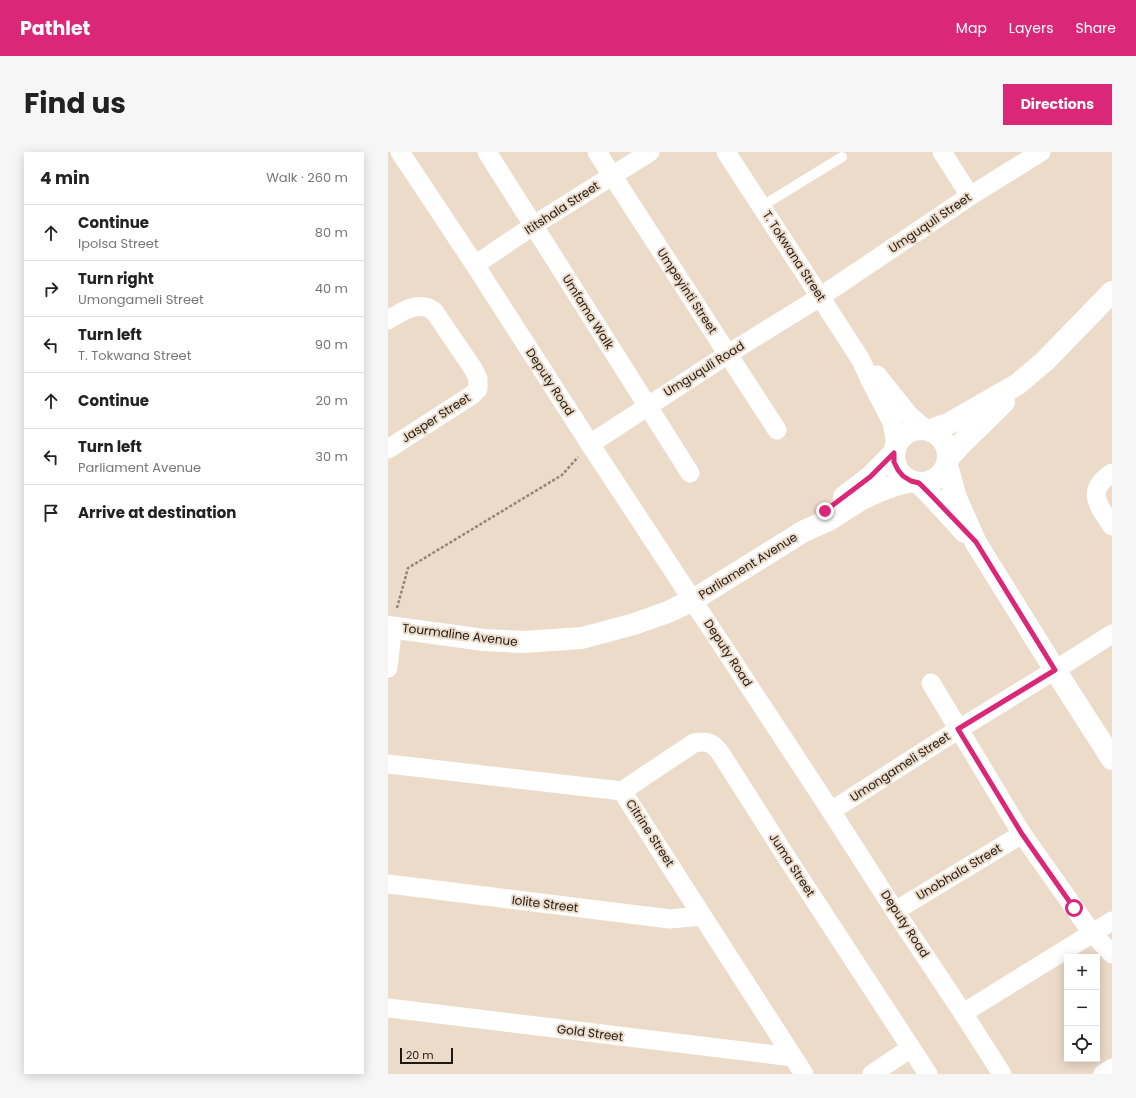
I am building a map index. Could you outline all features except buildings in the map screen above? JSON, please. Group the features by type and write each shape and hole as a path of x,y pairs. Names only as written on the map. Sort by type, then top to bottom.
{"street":[{"name":"Deputy Road","path":"400,152 1002,1074"},
{"name":"Umfama Walk","path":"487,152 690,472"},
{"name":"Umpeyinti Street","path":"597,152 776,430"},
{"name":"Ititshala Street","path":"475,265 612,175 650,152"},
{"name":"T. Tokwana Street","path":"726,152 862,360 876,374 909,415 927,429"},
{"path":"942,152 970,196"},
{"name":"Umguquli Street","path":"820,297 970,196 1041,152"},
{"path":"976,542 930,494 915,482 903,476 898,470 894,462 895,449 901,437 907,432 915,429 927,429 950,423 1018,384 1045,361 1112,292"},
{"name":"Umguquli Road","path":"590,444 728,354 820,297"},
{"name":"Jasper Street","path":"388,320 401,312 415,307 425,307 434,311 478,378 478,389 472,395 388,448"},
{"name":"T. Tokwana Street","path":"862,360 868,378 892,422 895,449"},
{"path":"915,482 928,482 936,479 942,474 948,462 965,440 1004,403 1018,384"},
{"path":"927,429 937,434 946,444 948,450 948,462 956,498 976,542 1112,759"},
{"name":"Parliament Avenue","path":"804,531 825,511 870,477 895,449"},
{"path":"1112,473 1098,487 1096,496 1098,505 1112,526"},
{"name":"Parliament Avenue","path":"693,600 804,531 829,520 860,500 893,486 915,482"},
{"name":"Tourmaline Avenue","path":"392,621 484,640 523,642 582,638 634,624 668,612 693,600"},
{"path":"388,668 392,621"},
{"name":"Umongameli Street","path":"831,811 958,729 1112,634"},
{"path":"931,683 1022,834 1092,933 1112,954"},
{"name":"Juma Street","path":"622,791 694,744 702,741 709,742 715,747 721,754 928,1074"},
{"name":"Citrine Street","path":"388,764 622,791 804,1074"},
{"name":"Unobhala Street","path":"895,911 1022,834"},
{"name":"Iolite Street","path":"388,884 670,919 702,916"},
{"path":"963,1013 1112,921"},
{"name":"Gold Street","path":"388,1008 793,1057"},
{"path":"872,1074 911,1048"},
{"path":"1103,1074 1112,1068"}],"lane":[{"path":"762,206 842,157"}],"path":[{"path":"392,621 408,568 562,475 590,444"}],"route":[{"path":"825,511 870,477 894,453 894,462 903,476 911,481 919,483 976,542 1055,670 958,729 1022,834 1074,908"}]}
